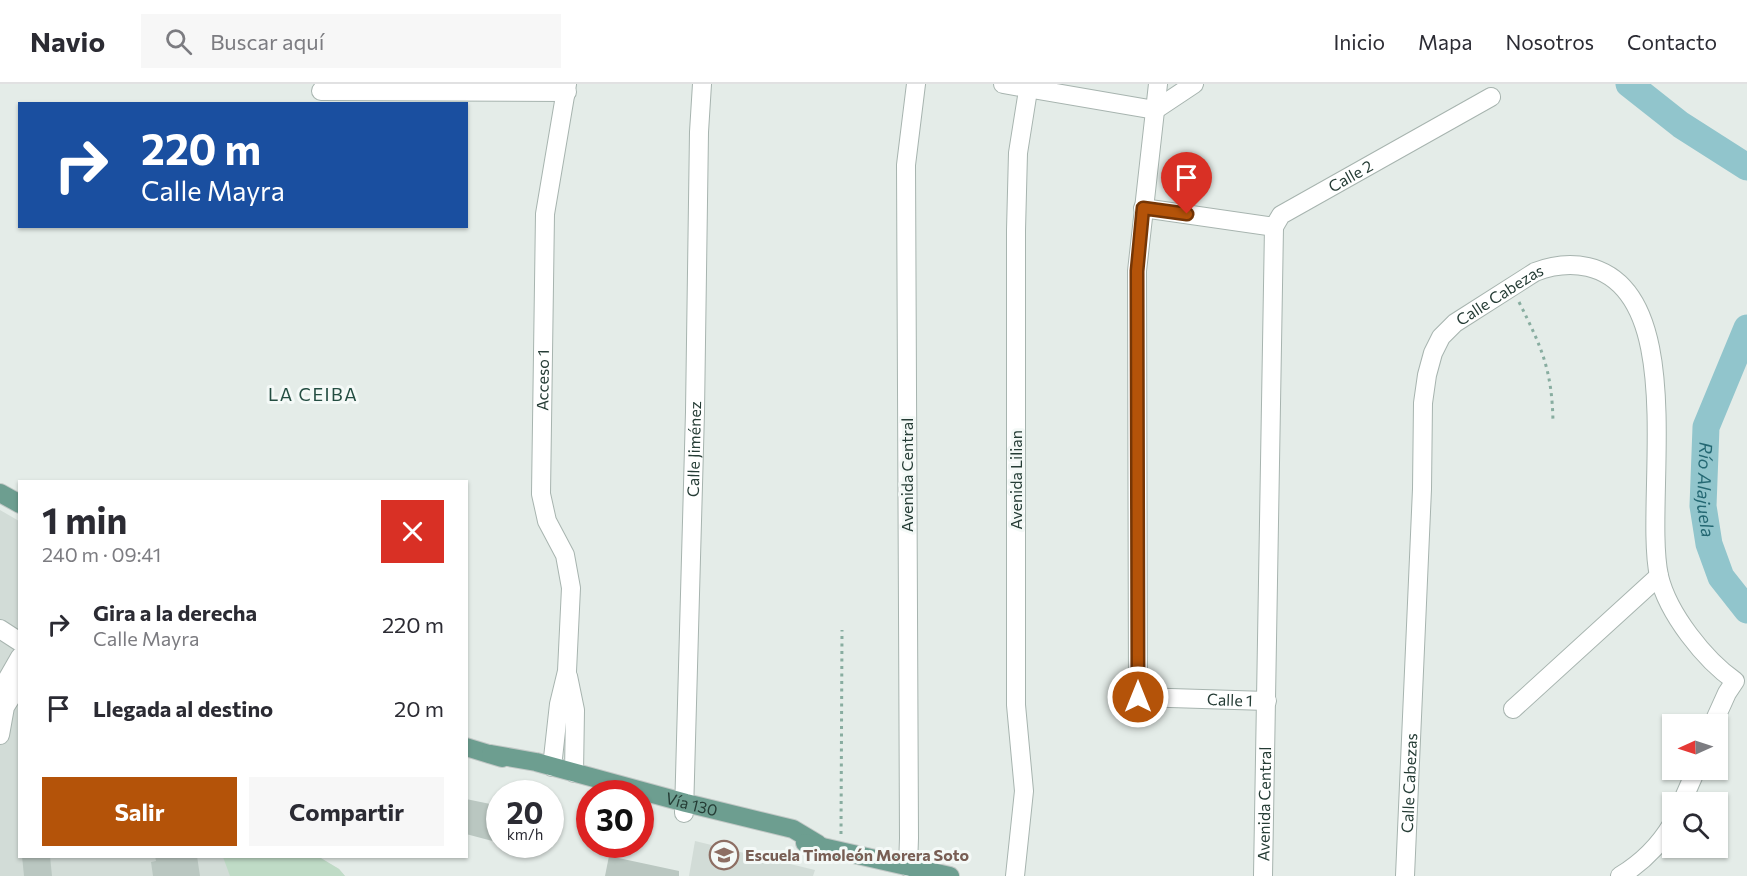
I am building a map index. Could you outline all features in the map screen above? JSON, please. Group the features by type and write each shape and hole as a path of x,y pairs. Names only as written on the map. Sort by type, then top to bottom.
{"main road":[{"path":"0,493 18,503"},
{"name":"Vía 130","path":"468,748 536,762 685,808"},
{"name":"Vía 130","path":"491,754 576,784"},
{"name":"Vía 130","path":"654,804 793,829 818,844 840,851 950,876"}],"street":[{"name":"Calle Jiménez","path":"685,808 699,132 702,84"},
{"name":"Avenida Central","path":"908,867 906,165 916,84"},
{"path":"1003,84 1155,110 1194,84"},
{"path":"1158,84 1143,208 1274,227"},
{"name":"Avenida Lilian","path":"1015,876 1024,791 1016,705 1016,230 1018,153 1028,87"},
{"path":"321,91 567,88"},
{"name":"Acceso 1","path":"552,767 558,704 567,671 571,588 565,555 548,521 541,494 544,214 567,88"},
{"name":"Calle 2","path":"1274,227 1281,215 1491,97"},
{"name":"Calle 1","path":"1143,208 1137,271 1138,697 1267,701"},
{"name":"Avenida Central","path":"1263,876 1274,227"},
{"name":"Calle Cabezas","path":"1405,876 1418,602 1423,403 1427,375 1433,353 1441,337 1455,323 1535,272 1547,267 1580,266 1599,270 1617,281 1632,296 1655,369 1657,401 1655,526 1659,576 1666,595 1687,631 1718,669 1741,678 1727,693 1718,714"},
{"path":"1513,709 1659,576"},
{"path":"0,629 18,641"},
{"path":"0,692 18,660"},
{"name":"Acceso 1","path":"567,671 575,710 574,773"},
{"path":"0,735 5,707 18,686"},
{"path":"1620,876 1646,858 1662,842"}],"path":[{"path":"1511,287 1545,357 1552,396 1553,422"},
{"path":"840,851 842,630"}],"shaded area":[{"path":"0,510 18,520 18,858 321,858 339,869 345,876 0,876"},
{"name":"Escuela Timoleón Morera Soto","path":"695,841 815,870 813,876 689,876"}],"green space":[{"path":"223,858 321,858 339,869 345,876 230,876"}],"building":[{"path":"468,799 486,803 486,839 468,835"},
{"path":"22,858 50,858 52,876 24,876"},
{"path":"155,858 197,858 200,876 153,876 151,862 156,861"},
{"path":"609,858 679,871 679,876 605,876"}],"waterway":[{"name":"Río Alajuela","path":"1629,84 1681,125 1747,167"},
{"name":"Río Alajuela","path":"1747,328 1706,427 1703,506 1709,544 1721,577 1747,610"}],"place":[{"name":"Escuela Timoleón Morera Soto","path":"724,855"}],"district":[{"name":"LA CEIBA","path":"313,395"}],"route":[{"path":"1138,697 1137,271 1143,208 1187,214"}]}
